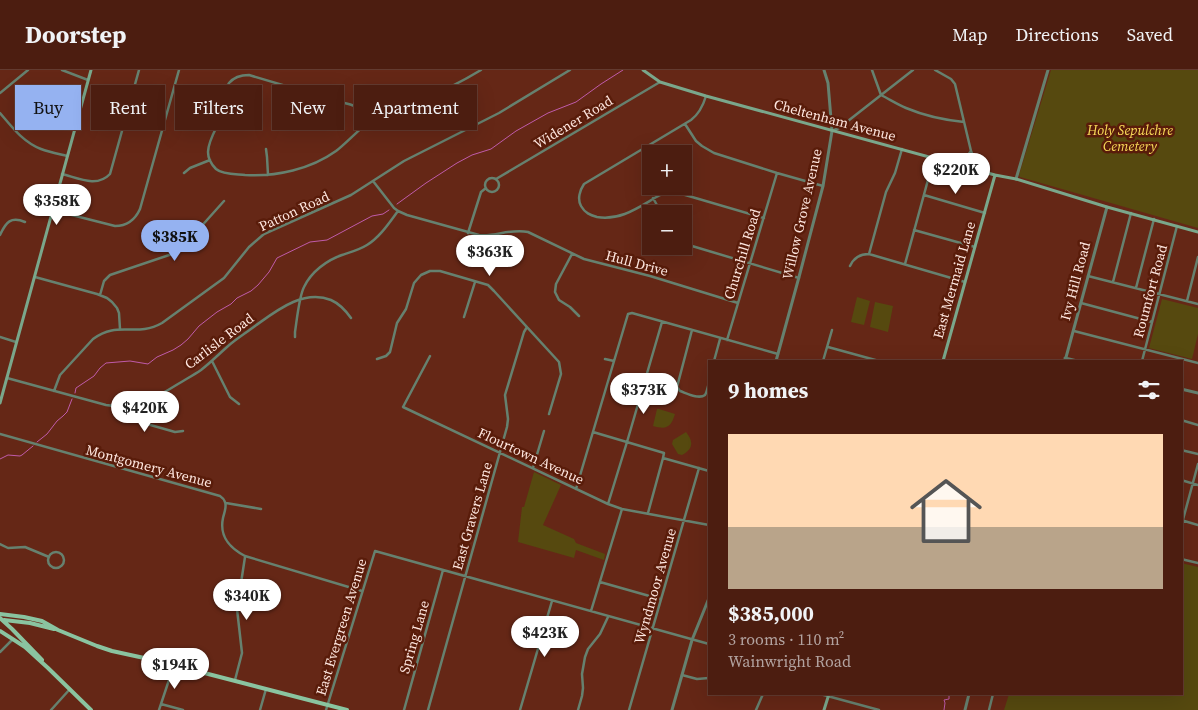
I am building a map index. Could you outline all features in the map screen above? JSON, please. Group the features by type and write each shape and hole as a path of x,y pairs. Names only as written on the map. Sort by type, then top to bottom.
{"main road":[{"path":"0,403 91,70"},
{"name":"Cheltenham Avenue","path":"643,70 660,82 706,96 995,175 1016,179 1198,232"},
{"name":"East Mermaid Lane","path":"943,360 995,175"},
{"path":"0,614 38,620 58,630"},
{"path":"1,619 30,623 58,630 107,650 174,664 347,710"},
{"path":"1,619 36,652 48,668"},
{"path":"2,633 22,645 90,710"},
{"path":"824,710 828,695"}],"street":[{"path":"0,94 28,70"},
{"path":"62,70 88,80"},
{"path":"62,174 93,182 103,180 110,174 139,70"},
{"path":"52,210 115,226 124,225 133,220 140,209 179,70"},
{"path":"454,85 481,70"},
{"name":"Patton Road","path":"54,391 60,375 93,339 108,330 144,330 162,324 220,282 249,247 264,234 342,200 374,182 404,161 498,113 570,70"},
{"name":"Willow Grove Avenue","path":"776,360 823,186 832,131 828,83 824,70"},
{"path":"872,70 881,95 904,108 916,112 942,119 964,122"},
{"path":"832,131 839,128 913,70"},
{"path":"935,70 954,82 971,151 979,170"},
{"path":"1016,179 1048,70"},
{"path":"354,105 249,75 241,76 232,80 226,88 223,113 208,149 210,160 216,169 226,173 268,175 292,170 321,160 360,130"},
{"name":"Widener Road","path":"496,179 660,82"},
{"path":"706,96 697,115 685,124 584,184 580,190 579,200 588,214 606,218 628,213 653,198 675,192 764,218"},
{"path":"0,113 22,138 31,144 40,149 67,156"},
{"path":"685,124 696,141 710,152 823,186"},
{"path":"266,149 268,175"},
{"path":"870,254 886,192 895,173 902,150"},
{"path":"960,165 971,151"},
{"path":"905,264 934,158"},
{"path":"184,173 190,168 210,160"},
{"name":"Churchill Road","path":"727,340 777,173"},
{"path":"492,178 498,180 499,185 495,192 490,192 486,188 488,180 492,178"},
{"path":"295,337 302,292 306,283 330,260 359,250 369,244 382,232 398,211 374,182"},
{"path":"468,233 480,192 486,188"},
{"path":"924,195 984,212"},
{"path":"653,198 657,205"},
{"path":"100,295 104,281 109,276 181,249 224,201"},
{"name":"Ivy Hill Road","path":"1065,360 1107,206"},
{"name":"Hull Drive","path":"398,211 483,236 524,231 593,262 650,276 738,303"},
{"path":"1113,282 1131,213"},
{"path":"0,235 4,226 9,221 18,219 25,222"},
{"path":"1136,288 1154,220"},
{"name":"Roumfort Road","path":"1142,360 1177,226"},
{"path":"914,230 975,247"},
{"path":"692,246 799,278"},
{"path":"572,254 556,284 556,292 558,299 572,308 579,316"},
{"path":"850,266 857,257 870,254 965,282"},
{"path":"1186,302 1198,257"},
{"path":"377,359 386,356 390,352 396,326 406,308 413,286 419,276 430,271 440,271 488,285 557,360 561,368 561,374 549,414"},
{"path":"1088,276 1198,304"},
{"path":"35,277 100,295 110,300 117,308 120,329"},
{"path":"464,317 475,282"},
{"name":"Carlisle Road","path":"7,378 106,405 126,406 141,404 155,398 201,369 234,341 288,304 301,299 321,298 331,300 343,308 351,318"},
{"path":"1081,304 1152,322"},
{"path":"576,489 628,314 632,313 778,354"},
{"path":"608,504 662,322"},
{"name":"East Gravers Lane","path":"428,710 508,423 505,395 527,327"},
{"path":"692,330 677,387 680,392 699,397 704,396 708,386"},
{"path":"823,360 832,330"},
{"path":"1073,330 1198,364"},
{"path":"0,337 16,342"},
{"path":"714,360 720,339"},
{"path":"828,347 876,360"},
{"name":"Flourtown Avenue","path":"430,356 403,407 608,504 622,509 708,525"},
{"path":"605,359 614,361"},
{"path":"212,361 229,395 239,404"},
{"path":"1183,389 1198,393"},
{"path":"126,406 129,416 135,421 175,432 183,431"},
{"path":"1183,421 1198,425"},
{"path":"533,468 544,431"},
{"path":"593,432 664,453 648,513"},
{"name":"Montgomery Avenue","path":"0,434 216,495 226,503 222,522 224,536 236,552 362,591"},
{"path":"1183,450 1198,454"},
{"path":"663,458 708,471"},
{"path":"1183,517 1198,464"},
{"name":"Wyndmoor Avenue","path":"629,710 699,468"},
{"path":"1183,480 1198,485"},
{"path":"226,503 261,509"},
{"path":"591,611 622,509"},
{"path":"1183,520 1198,524"},
{"path":"0,544 9,548 25,546 49,557"},
{"name":"East Evergreen Avenue","path":"326,710 375,551 443,570"},
{"path":"58,552 64,558 63,563 58,568 52,566 48,562 49,557 53,553 58,552"},
{"path":"235,680 243,651 237,609 245,556"},
{"path":"1183,559 1198,563"},
{"path":"443,570 708,644"},
{"name":"Spring Lane","path":"404,710 443,570"},
{"path":"600,582 660,599"},
{"path":"520,710 552,600"},
{"path":"672,710 692,640 708,600"},
{"path":"578,710 582,692 582,674 585,657 588,649 600,634 608,616"},
{"path":"0,652 13,639"},
{"path":"158,710 174,664"},
{"path":"682,675 697,679 708,678"},
{"path":"51,710 70,689"},
{"path":"260,710 266,689"},
{"path":"756,710 763,695"},
{"path":"828,695 879,710"},
{"path":"965,710 969,695"},
{"path":"989,710 994,695"},
{"path":"161,704 183,710"}],"green space":[{"name":"Holy Sepulchre Cemetery","path":"1051,70 1198,70 1198,228 1020,177 1019,175"},
{"path":"857,297 870,301 864,325 851,322"},
{"path":"1162,299 1198,308 1198,334 1192,359 1149,348"},
{"path":"875,302 893,306 888,332 870,327"},
{"path":"657,409 675,414 670,425 662,428 653,426"},
{"path":"686,432 691,442 690,448 682,455 678,454 672,444 673,440"},
{"path":"534,472 561,485 543,525 574,539 576,543 605,554 604,560 576,550 574,558 518,542 522,507 524,507"},
{"path":"1183,563 1198,567 1198,710 1004,710 1009,695 1183,695"}],"waterway":[{"path":"397,204 457,163 472,155 491,149 516,131 548,113 576,102 623,70"},
{"path":"75,393 76,388 94,376 106,363 130,361 148,364 157,357 181,345 199,326 258,285 269,272 277,258 310,242 327,240 372,216 383,214 389,210"},
{"path":"37,442 67,412 72,399"},
{"path":"0,459 8,455 20,456 33,446"},
{"path":"944,710 944,700 949,699 949,695"}]}
